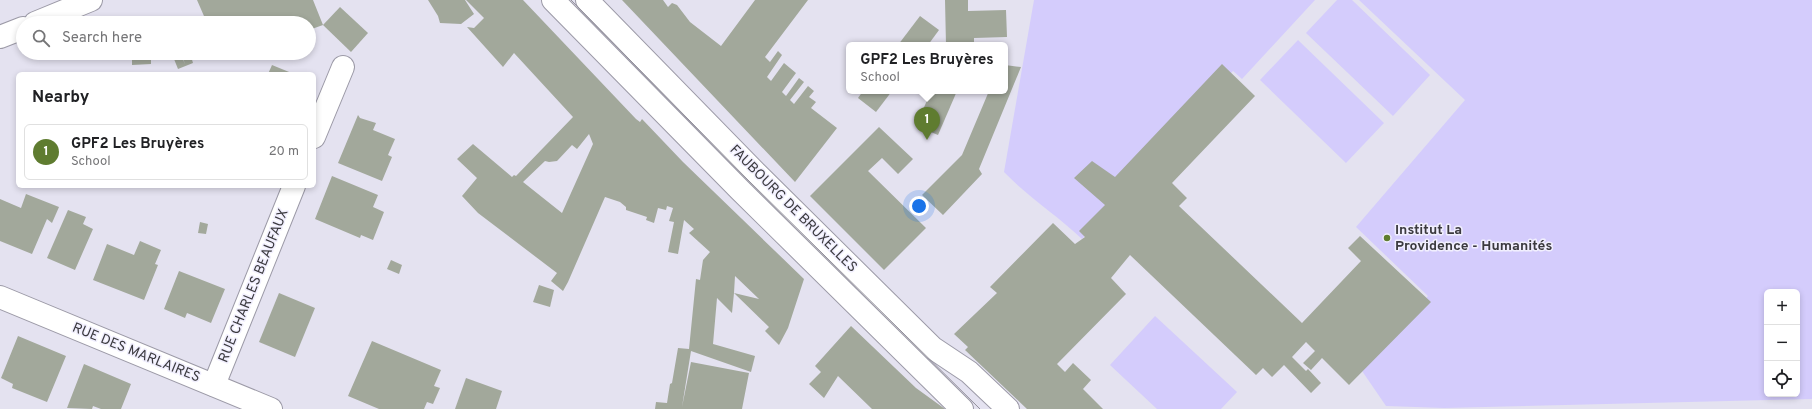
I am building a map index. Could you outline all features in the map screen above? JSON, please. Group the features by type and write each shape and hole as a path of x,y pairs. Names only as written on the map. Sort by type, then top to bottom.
{"street":[{"path":"52,16 91,0"},
{"name":"FAUBOURG DE BRUXELLES","path":"554,0 740,190 962,409"},
{"name":"FAUBOURG DE BRUXELLES","path":"587,0 756,173 927,342 943,356 969,372 1008,409"},
{"path":"0,37 16,31"},
{"path":"316,132 343,67"},
{"name":"RUE CHARLES BEAUFAUX","path":"214,385 293,188"},
{"name":"RUE DES MARLAIRES","path":"0,297 271,409"}],"shaded area":[{"path":"1034,0 1315,0 1242,79 1233,71 1122,186 1128,192 1082,239 1023,190 1004,172"},
{"path":"1337,0 1352,0 1430,75 1393,116 1306,33"},
{"path":"1359,0 1812,0 1812,399 1444,408 1386,406 1360,368 1428,296 1356,227 1465,100"},
{"path":"1298,40 1384,123 1346,163 1260,80"},
{"path":"1155,316 1237,392 1221,409 1157,409 1110,365"}],"building":[{"path":"197,0 313,0 323,25 316,28 316,16 204,16"},
{"path":"428,0 465,0 474,14 461,24 440,23 438,16"},
{"path":"466,0 523,0 636,119 640,122 642,119 683,162 804,279 788,328 779,345 765,331 769,327 734,293 732,313 717,298 713,344 755,356 751,372 691,351 682,407 691,362 749,373 742,409 655,409 656,402 667,403 678,348 689,349 696,279 700,280 703,260 710,252 689,233 694,229 684,220 678,254 668,252 674,222 669,221 673,208 667,206 666,210 658,208 654,223 646,220 647,217 626,210 626,207 620,202 605,197 563,291 551,281 557,273 478,213 462,196 477,178 457,159 473,144 512,177 514,175 516,176 573,117 514,53 503,67 467,27 474,28 484,18","holes":["589,134 593,144 562,213 523,182 545,161 557,161 572,145 577,149","735,276 759,299 734,293"]},
{"path":"622,0 663,0 668,7 672,3 677,5 690,22 721,46 755,0 808,0 765,57 770,62 778,51 782,55 767,77 771,81 784,63 796,73 782,92 786,96 799,78 804,82 790,100 794,104 808,86 814,91 809,97 816,102 811,108 837,128 795,182"},
{"path":"945,0 968,0 968,11 1006,10 1007,37 974,38 974,42 946,42"},
{"path":"340,7 368,33 351,52 323,25"},
{"path":"920,16 939,30 930,42 900,42"},
{"path":"132,60 151,60 151,64 132,65"},
{"path":"174,60 183,60 185,64 184,60 192,60 193,63 178,69"},
{"path":"1222,64 1255,96 1172,183 1187,198 1179,206 1302,323 1361,261 1348,248 1360,236 1431,302 1349,385 1322,358 1311,370 1303,363 1315,351 1306,342 1292,357 1306,371 1308,369 1321,383 1311,393 1284,365 1272,377 1263,368 1256,375 1130,255 1111,278 1126,294 1057,364 1065,372 1073,363 1091,380 1083,389 1103,409 1027,409 965,350 968,347 954,334 997,293 990,287 1053,223 1075,244 1085,237 1079,231 1105,205 1074,178 1092,161 1115,177"},
{"path":"272,65 289,72 269,72"},
{"path":"1008,65 1021,67 979,169 982,174 943,215 922,195 962,155 988,94 1008,94"},
{"path":"861,94 890,94 876,112 858,98"},
{"path":"930,94 956,94 938,135 916,126"},
{"path":"358,115 360,118 376,123 373,130 395,139 388,155 392,157 382,181 338,163"},
{"path":"879,127 913,159 898,174 882,158 868,171 926,228 884,270 810,196"},
{"path":"332,176 378,195 373,207 384,212 373,240 361,235 360,238 315,219"},
{"path":"26,194 59,207 52,223 47,219 32,254 0,241 0,199 21,208"},
{"path":"68,210 86,217 83,224 93,229 75,270 47,258"},
{"path":"200,222 208,224 206,234 198,233"},
{"path":"140,241 161,250 155,264 158,265 144,300 93,280 107,244 134,255"},
{"path":"391,260 402,265 399,274 387,269"},
{"path":"179,271 225,289 211,323 187,313 185,318 164,309"},
{"path":"539,285 554,290 550,307 533,302"},
{"path":"279,293 315,308 295,357 259,342"},
{"path":"851,326 916,388 945,409 872,409 838,376 824,398 809,384 821,372 815,366"},
{"path":"18,336 66,356 47,402 12,388 13,384 1,378"},
{"path":"372,341 441,370 434,386 440,388 433,404 427,402 424,409 379,409 348,396"},
{"path":"84,364 131,384 121,409 101,409 93,406 92,409 67,408"},
{"path":"466,378 502,391 496,409 455,409"}],"tram line":[{"path":"571,0 748,180 980,409"}],"place":[{"name":"GPF2 Les Bruyères","path":"927,140"},
{"name":"Institut La Providence - Humanités","path":"1387,238"}]}
